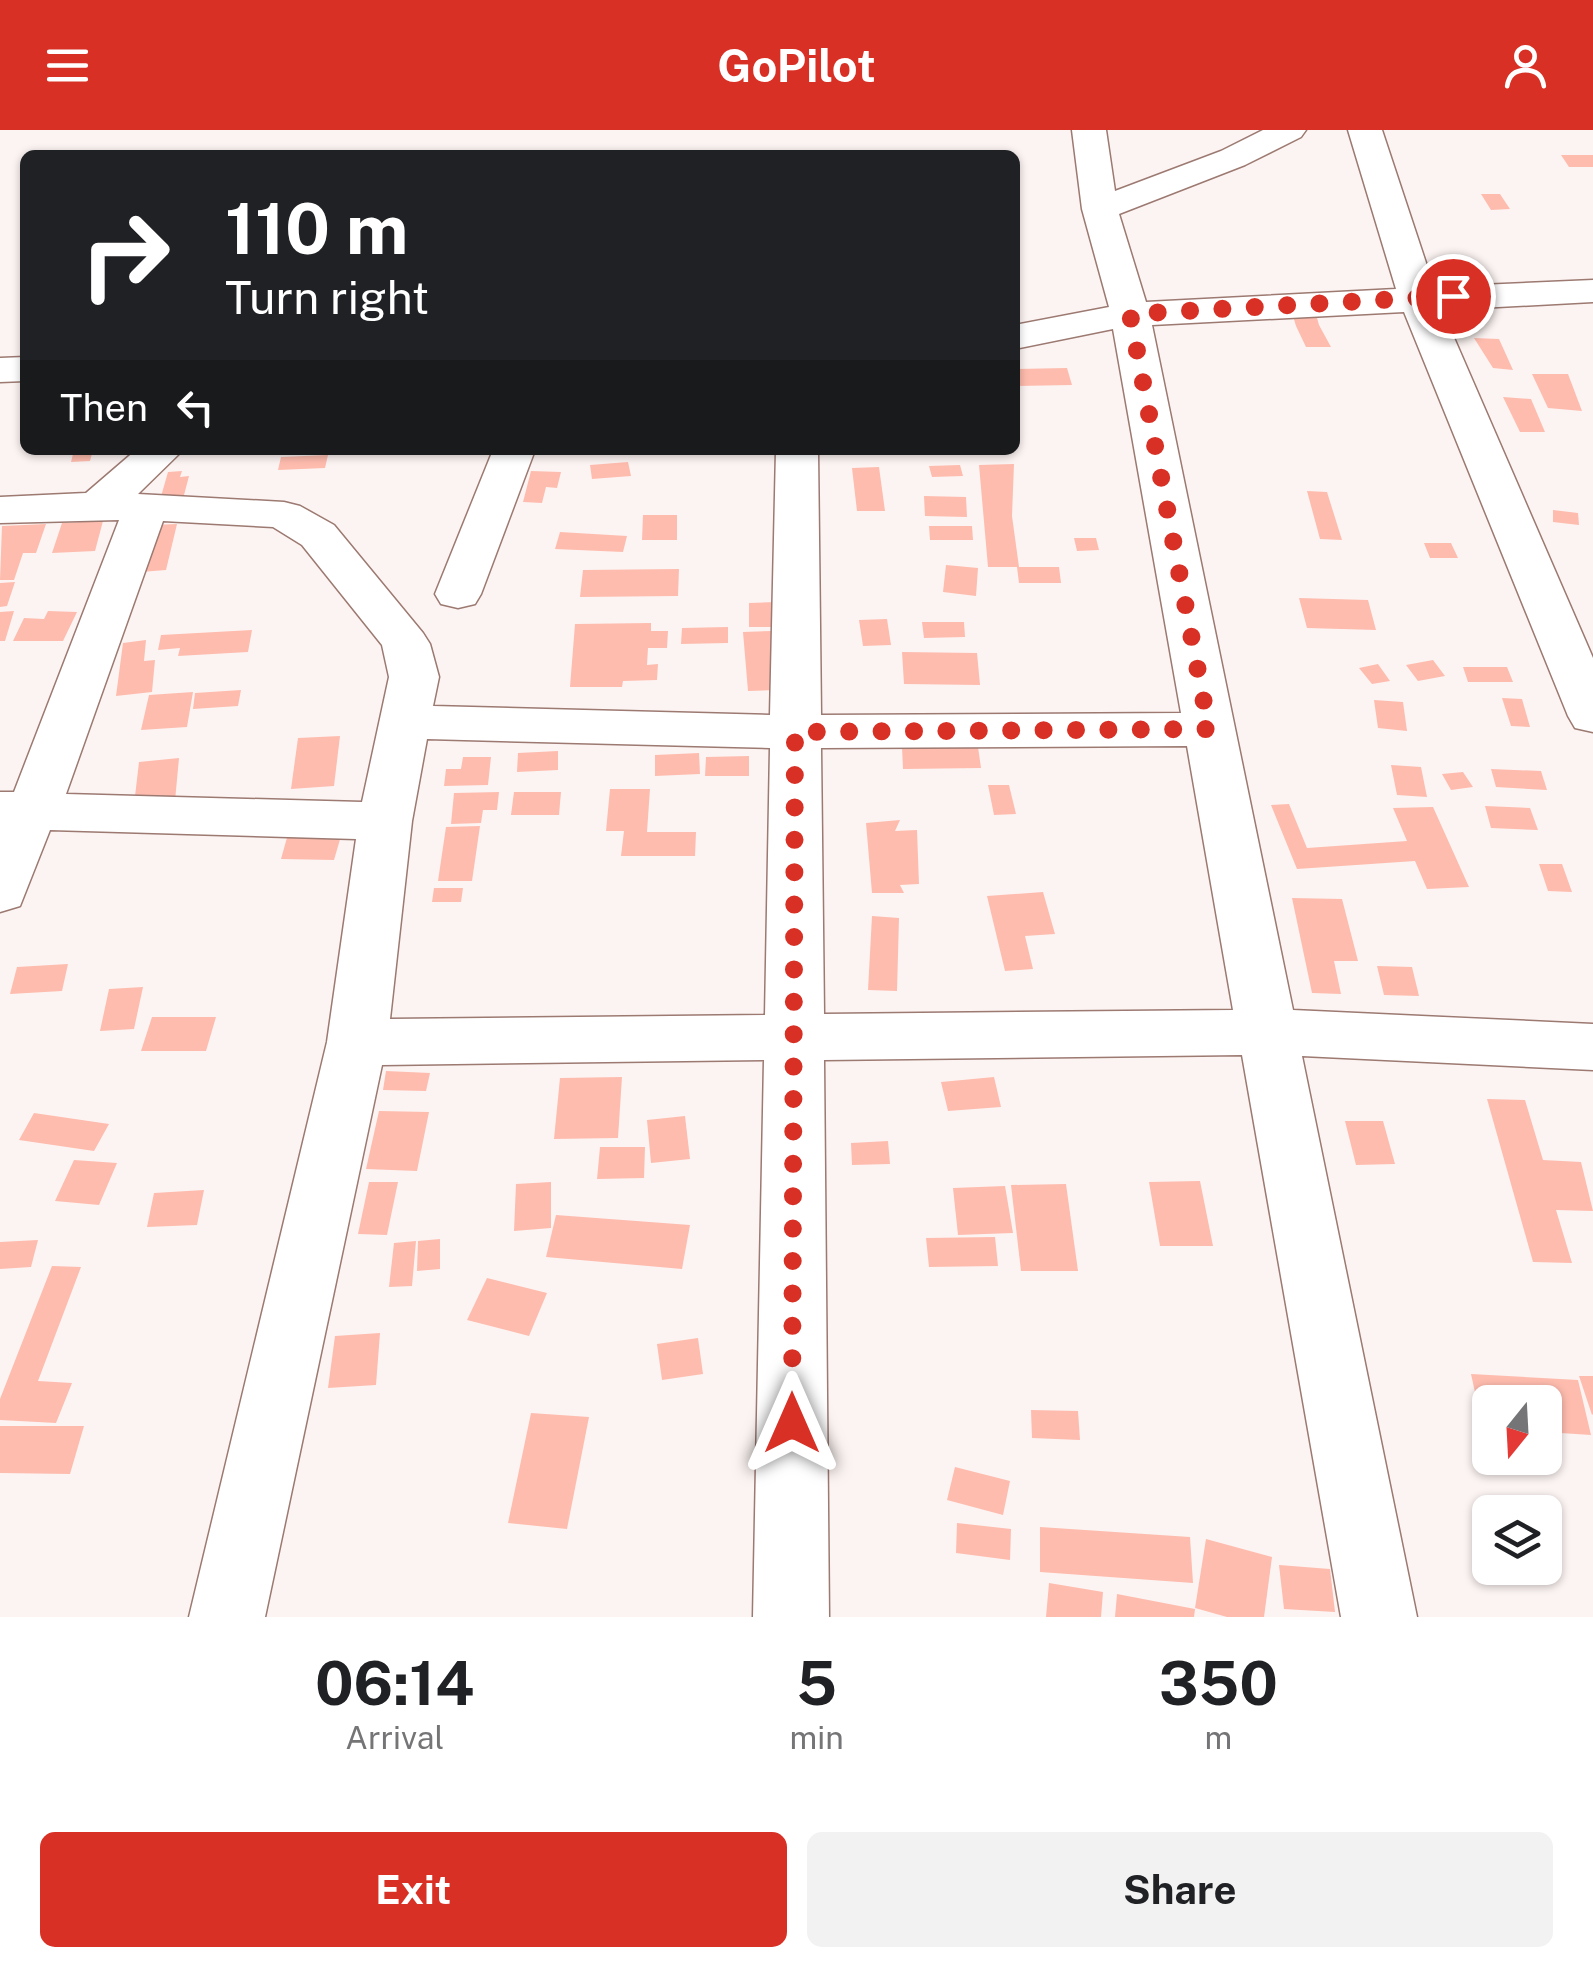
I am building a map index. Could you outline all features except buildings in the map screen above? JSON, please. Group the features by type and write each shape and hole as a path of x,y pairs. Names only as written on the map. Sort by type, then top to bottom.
{"street":[{"path":"1089,130 1100,209 1130,314 1379,1617"},
{"path":"1100,209 1233,158 1290,130"},
{"path":"1364,130 1418,298 1593,716"},
{"path":"1020,336 1130,314 1593,291"},
{"path":"0,892 17,809 122,507 158,455"},
{"path":"458,594 512,455"},
{"path":"791,1617 797,455"},
{"path":"0,510 224,508 284,515 318,535 406,644 414,678 385,821 357,1042 227,1617"},
{"path":"407,722 795,732 1209,729"},
{"path":"17,809 385,821"},
{"path":"357,1042 1267,1032 1593,1046"}],"route":[{"path":"792,1423 795,732 1209,729 1130,314 1453,296"}]}
